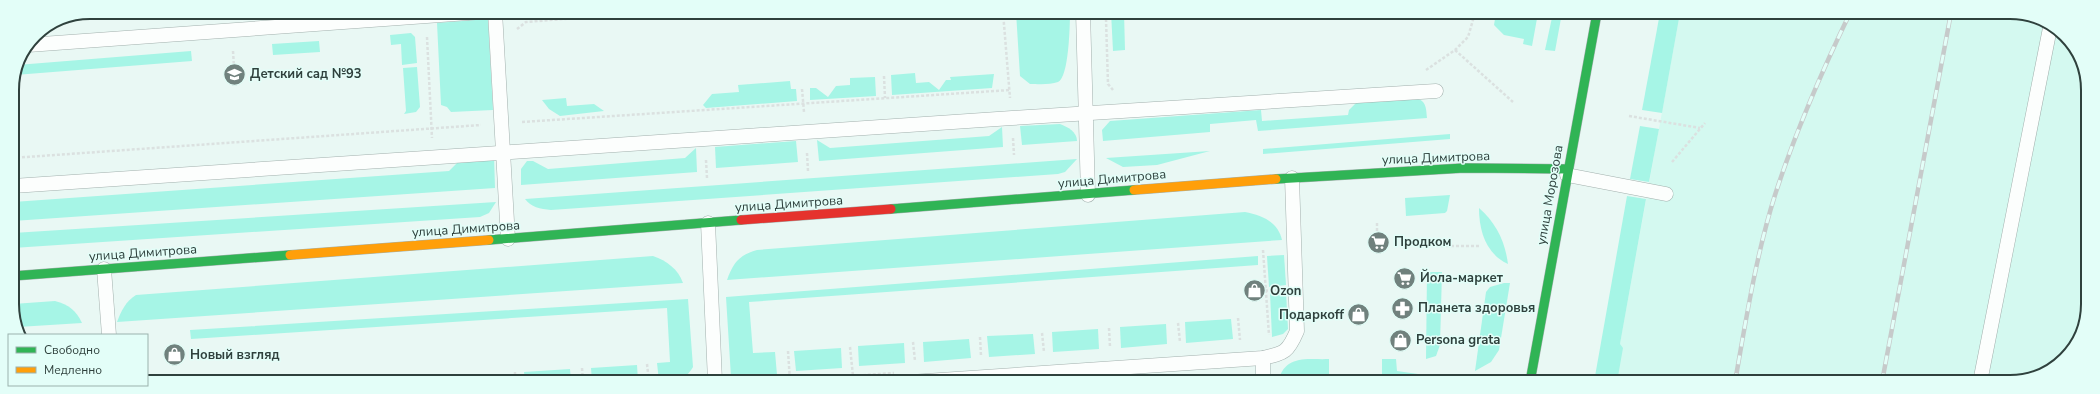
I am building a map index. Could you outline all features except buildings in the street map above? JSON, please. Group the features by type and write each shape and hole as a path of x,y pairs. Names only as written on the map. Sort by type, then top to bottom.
{"street":[{"name":"улица Морозова","path":"1531,375 1596,19"},
{"name":"улица Димитрова","path":"19,276 1292,178 1464,168 1567,172"}],"lane":[{"path":"36,44 385,19"},
{"path":"495,19 508,239"},
{"path":"1084,19 1088,194"},
{"path":"1981,375 2049,31"},
{"path":"19,186 1012,118 1436,91"},
{"path":"1567,172 1666,194"},
{"path":"1014,375 1263,358 1278,355 1290,347 1297,331 1292,178"},
{"path":"708,223 715,375"},
{"path":"104,269 109,334"},
{"path":"1263,358 1263,375"}],"path":[{"path":"426,19 433,157"},
{"path":"515,33 517,29 526,22 564,19"},
{"path":"1004,19 1012,118"},
{"path":"1106,19 1108,84 1115,91"},
{"path":"1420,72 1455,50 1468,37 1473,19"},
{"path":"232,47 234,67"},
{"path":"1455,50 1513,102"},
{"path":"884,76 885,98"},
{"path":"802,89 803,104"},
{"path":"19,158 432,128 1010,90"},
{"path":"1629,116 1700,128"},
{"path":"1672,162 1704,122"},
{"path":"1377,223 1378,237"},
{"path":"1441,246 1481,246"},
{"path":"1260,291 1266,291"},
{"path":"1238,318 1240,341"},
{"path":"1178,323 1180,346"},
{"path":"1109,328 1110,350"},
{"path":"1042,333 1044,355"},
{"path":"980,337 982,360"},
{"path":"913,342 915,364"},
{"path":"850,346 853,375"},
{"path":"788,351 790,375"},
{"path":"647,364 648,375"},
{"path":"582,368 583,375"}],"shaded area":[{"path":"1679,19 2024,20 2041,26 2049,31 2066,47 2076,63 2081,86 2081,304 2080,318 2076,331 2066,347 2049,363 2037,370 2014,375 1614,375"}],"green space":[{"path":"488,19 493,110 451,112 447,107 441,105 437,23"},
{"path":"1016,19 1070,19 1067,61 1062,78 1055,83 1030,84 1020,76"},
{"path":"1111,19 1124,19 1125,50 1113,51"},
{"path":"1495,19 1537,19 1532,46 1523,44 1524,39 1504,35 1494,25"},
{"path":"1552,19 1561,19 1555,51 1545,50"},
{"path":"1659,19 1679,19 1662,113 1642,110"},
{"path":"411,33 415,37 417,63 402,65 401,44 391,45 390,35"},
{"path":"319,41 320,52 273,55 272,44"},
{"path":"191,51 192,61 20,75 24,64"},
{"path":"417,67 420,107 416,112 404,114 406,111 403,68"},
{"path":"915,73 916,83 929,82 939,90 946,80 951,80 950,77 994,74 992,88 892,95 891,75"},
{"path":"875,77 876,96 810,100 810,88 816,88 828,97 836,86 850,85 850,78"},
{"path":"790,81 791,89 796,89 797,101 706,108 703,105 712,94 739,92 738,85"},
{"path":"566,98 567,106 594,104 604,111 560,116 549,109 542,100"},
{"path":"1418,99 1425,104 1427,118 1258,131 1256,120 1210,124 1210,132 1103,141 1102,130 1110,121 1261,110 1262,121 1348,115 1349,110 1356,103"},
{"path":"1060,124 1074,132 1077,141 1022,145 1020,126"},
{"path":"1640,126 1659,129 1649,182 1630,179"},
{"path":"1002,127 1003,147 819,161 817,140 830,148 989,136"},
{"path":"1450,134 1450,139 1263,154 1263,149"},
{"path":"796,141 798,162 716,168 715,147"},
{"path":"696,148 697,172 521,185 521,169 527,161 533,161 548,169 685,158"},
{"path":"1210,151 1157,165 1123,167 1106,158"},
{"path":"494,156 495,188 19,221 19,202 449,171 462,158"},
{"path":"1077,159 1065,172 1058,174 551,210 536,207 525,199"},
{"path":"1450,195 1447,211 1445,213 1406,216 1405,198"},
{"path":"1627,196 1646,199 1620,344 1623,348 1618,375 1595,375"},
{"path":"496,202 489,213 480,217 19,248 19,233"},
{"path":"1479,208 1495,226 1499,233 1505,248 1508,264 1500,260 1494,254 1485,241 1480,225"},
{"path":"1245,212 1268,220 1277,228 1282,240 727,280 734,264 741,257 757,250"},
{"path":"1284,255 1286,285 1269,287 1267,256"},
{"path":"653,256 663,260 671,266 681,278 683,283 117,322 124,307 129,300 136,295"},
{"path":"1258,256 1258,265 749,302 753,353 775,352 777,375 731,375 726,297"},
{"path":"1427,272 1442,272 1440,345 1436,356 1426,359"},
{"path":"1510,283 1499,350 1491,362 1475,371 1486,292 1490,287"},
{"path":"1286,292 1288,329 1283,334 1272,337 1270,293"},
{"path":"688,299 693,367 687,375 658,375 657,363 670,362 667,308 191,339 190,330"},
{"path":"55,301 72,309 82,323 23,327 20,318 19,304"},
{"path":"1231,319 1233,339 1186,343 1185,322"},
{"path":"1166,324 1167,344 1121,348 1120,327"},
{"path":"1098,329 1099,349 1053,352 1052,332"},
{"path":"1033,334 1035,354 989,357 987,336"},
{"path":"969,339 971,358 924,362 923,342"},
{"path":"904,343 905,363 859,366 858,346"},
{"path":"841,348 842,368 796,371 794,351"},
{"path":"1305,359 1329,359 1329,375 1280,375 1291,363"},
{"path":"1382,359 1396,359 1397,371 1425,375 1382,375"},
{"path":"637,365 638,375 592,375 591,368"},
{"path":"570,369 570,375 524,375 524,372"},
{"path":"503,374 503,375 480,375"}],"railway":[{"path":"1736,375 1757,264 1775,195 1791,149 1810,102 1847,19"},
{"path":"1883,375 1950,19"}],"traffic: fast":[{"path":"1531,375 1596,19"},
{"path":"1276,179 1464,168 1568,169"},
{"path":"891,209 1134,190"},
{"path":"489,240 741,220"},
{"path":"19,276 290,255"}],"traffic: slow":[{"path":"1134,190 1276,179"},
{"path":"290,255 489,240"}],"traffic: jam":[{"path":"741,220 891,209"}],"place":[{"name":"Детский сад №93","path":"235,74"},
{"name":"Продком","path":"1379,242"},
{"name":"Йола-маркет","path":"1404,278"},
{"name":"Ozon","path":"1254,291"},
{"name":"Планета здоровья","path":"1403,308"},
{"name":"Подаркоff","path":"1359,315"},
{"name":"Persona grata","path":"1401,340"},
{"name":"Новый взгляд","path":"175,355"}]}
